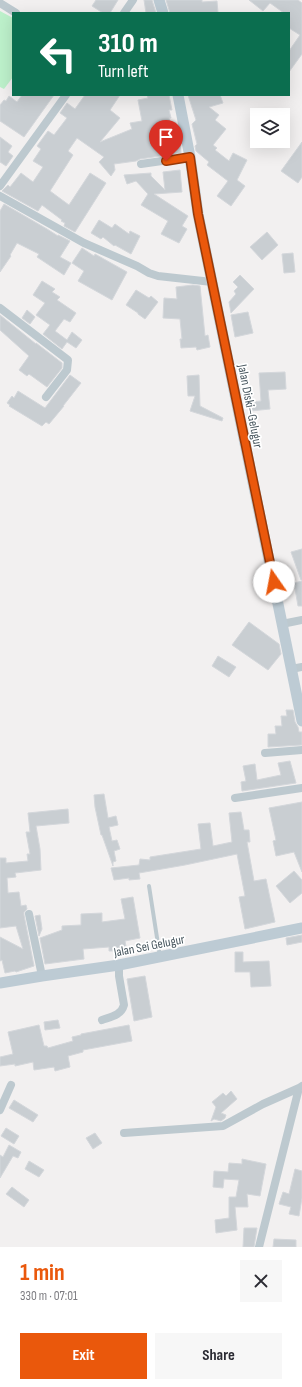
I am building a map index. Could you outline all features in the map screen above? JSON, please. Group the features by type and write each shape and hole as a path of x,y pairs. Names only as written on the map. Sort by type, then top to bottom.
{"main road":[{"path":"160,0 163,12"},
{"name":"Jalan Diski–Gelugur","path":"178,96 190,157 198,214 282,624 296,668 302,721"},
{"name":"Jalan Sei Gelugur","path":"0,983 118,965 302,928"}],"street":[{"path":"125,12 133,0"},
{"path":"0,3 14,12"},
{"path":"0,186 65,96"},
{"path":"141,164 190,157"},
{"path":"0,196 84,243 137,266 149,273 158,276 212,282"},
{"path":"0,308 68,360 67,370 46,397"},
{"path":"282,624 302,620"},
{"path":"265,753 302,750"},
{"path":"235,798 302,788"},
{"path":"29,914 42,976"},
{"path":"102,1020 116,1015 124,1006 118,965"},
{"path":"0,1110 12,1085"},
{"path":"124,1133 223,1126 263,1104 300,1087"},
{"path":"259,1247 300,1087"}],"lane":[{"path":"149,886 160,957"}],"green space":[{"path":"0,11 12,17 12,78 4,89 0,87"}],"building":[{"path":"96,0 118,0 111,12 101,12 92,6"},
{"path":"144,0 152,0 156,12 146,12"},
{"path":"166,0 202,0 202,2 217,1 218,12 170,12"},
{"path":"249,0 298,0 302,3 302,54 290,71 290,50 300,35 290,29 290,12 283,12 270,3 263,11"},
{"path":"9,96 17,102 21,96 53,96 24,137 0,121 0,105 4,100 6,101"},
{"path":"84,96 119,96 110,110 120,118 100,142 132,129 130,123 142,121 138,100 148,98 147,96 169,96 172,110 169,110 171,118 169,118 175,143 180,142 181,153 114,164 115,170 111,176 99,162 104,157 77,138 68,151 73,155 50,191 69,205 90,173 106,183 75,232 64,226 65,223 61,221 62,220 42,205 38,211 2,191 8,185 10,187 21,173 33,182 43,167 33,161 41,149 37,146 48,131 54,135 67,118 60,113 67,103 75,109"},
{"path":"188,96 220,96 223,103 209,107 219,115 215,120 226,129 213,145 217,148 215,150 229,161 233,153 247,160 237,180 245,186 231,206 217,196 228,181 207,165 209,162 196,151 195,146 197,144 192,124 196,120"},
{"path":"0,137 12,146 8,152 13,156 6,166 0,162"},
{"path":"302,142 302,177 298,183 281,171"},
{"path":"180,170 182,192 154,194 188,216 182,226 187,229 179,243 161,234 168,221 141,205 148,194 136,181 127,184 124,175 151,173 151,176 165,190 163,172"},
{"path":"4,204 58,236 70,241 60,257 71,263 64,275 37,257 39,254 17,243 10,255 11,256 0,272 0,211"},
{"path":"99,220 112,228 115,224 129,234 130,231 140,236 131,254 115,245 114,246 103,237 101,239 91,233"},
{"path":"267,232 278,245 262,260 250,247"},
{"path":"82,248 94,256 95,254 127,272 112,300 78,281 84,271 72,263"},
{"path":"293,253 295,272 284,273 282,254"},
{"path":"240,275 254,289 231,313 229,302 236,294 234,291 238,287 233,282"},
{"path":"42,281 55,289 52,292 60,297 57,300 76,313 70,322 64,319 55,331 67,340 72,332 82,340 76,348 67,342 62,349 43,334 50,325 36,315 45,303 33,295"},
{"path":"193,285 200,286 205,336 208,335 210,347 197,350 196,347 181,348 180,339 182,339 180,319 163,318 164,298 177,299 176,287"},
{"path":"136,290 149,298 151,296 158,302 145,319 126,305"},
{"path":"27,310 35,317 30,324 22,318"},
{"path":"248,312 253,333 235,337 231,315"},
{"path":"0,315 62,363 62,368 47,387 29,374 27,376 19,370 29,356 0,330"},
{"path":"285,372 286,389 268,390 270,409 251,411 251,402 261,401 259,373"},
{"path":"70,375 81,383 49,424 46,422 42,426 9,406 10,405 7,403 12,396 14,398 18,391 45,408"},
{"path":"199,375 200,406 223,418 222,421 190,411 195,396 188,396 187,376"},
{"path":"302,549 302,580 301,580 291,552"},
{"path":"302,581 302,606 298,606 294,583"},
{"path":"249,622 279,644 281,654 268,670 232,645"},
{"path":"218,656 236,667 229,677 212,666"},
{"path":"286,710 293,710 295,722 299,732 302,732 302,745 268,747 268,734 276,734 275,726 282,726 281,716 287,716"},
{"path":"290,761 296,783 242,791 241,782 246,781 243,766 255,764 257,780 281,775 278,763"},
{"path":"104,794 108,818 116,816 118,825 109,827 112,841 117,840 120,849 114,851 116,861 113,862 113,866 101,835 95,807 94,795"},
{"path":"302,802 302,872 294,852 276,856 273,841 276,840 269,808"},
{"path":"68,809 69,823 36,826 40,849 41,870 15,873 16,877 7,878 8,893 19,892 21,906 26,905 27,909 24,912 24,915 34,966 16,972 5,973 2,960 0,961 0,937 23,949 16,926 0,928 0,858 6,858 6,863 28,861 27,854 30,854 26,832 30,832 28,813"},
{"path":"241,812 244,830 249,830 250,842 247,842 254,881 266,879 275,922 245,929 239,897 245,896 237,854 139,873 140,879 129,880 129,878 114,880 111,868 139,865 140,859 150,860 150,857 201,849 198,824 210,823 213,846 232,842 229,813"},
{"path":"294,871 302,880 302,893 290,903 276,886"},
{"path":"133,897 140,938 125,941 127,951 119,953 118,951 109,951 109,947 83,949 84,959 45,964 40,938 62,930 62,926 81,925 81,914 102,913 102,922 125,919 121,899"},
{"path":"40,915 42,929 39,936 35,916"},
{"path":"302,935 302,942 287,945 286,938"},
{"path":"235,952 243,952 243,962 269,961 271,986 251,987 250,972 235,972"},
{"path":"145,976 152,1017 134,1021 127,979"},
{"path":"58,1020 60,1028 45,1030 44,1022"},
{"path":"39,1025 44,1046 47,1046 48,1048 73,1041 72,1037 81,1034 129,1025 132,1041 83,1050 83,1052 68,1056 70,1067 55,1071 54,1067 34,1070 33,1062 15,1066 15,1064 0,1066 0,1057 13,1054 8,1032"},
{"path":"231,1091 237,1099 221,1113 226,1115 225,1118 221,1121 214,1119 211,1121 216,1107 212,1102 223,1093 226,1096"},
{"path":"14,1100 38,1115 33,1122 9,1108"},
{"path":"6,1128 19,1136 14,1144 1,1136"},
{"path":"95,1133 102,1143 93,1149 86,1138"},
{"path":"9,1145 21,1152 18,1158 13,1156 0,1178 0,1155 3,1157"},
{"path":"242,1159 266,1164 260,1196 247,1194 248,1207 235,1207 237,1230 216,1233 215,1220 229,1218 229,1197 236,1197 239,1180 224,1179 223,1188 213,1187 214,1171 228,1172 229,1163 242,1164"},
{"path":"29,1161 44,1170 39,1177 25,1169"},
{"path":"295,1169 302,1171 302,1198 299,1216 289,1214 291,1207 279,1204 283,1192 289,1194"},
{"path":"12,1187 29,1200 24,1207 6,1194"},
{"path":"244,1228 257,1228 254,1247 243,1247"},
{"path":"274,1239 296,1240 296,1247 273,1247"}],"route":[{"path":"166,161 190,157 198,214 274,582"}]}
